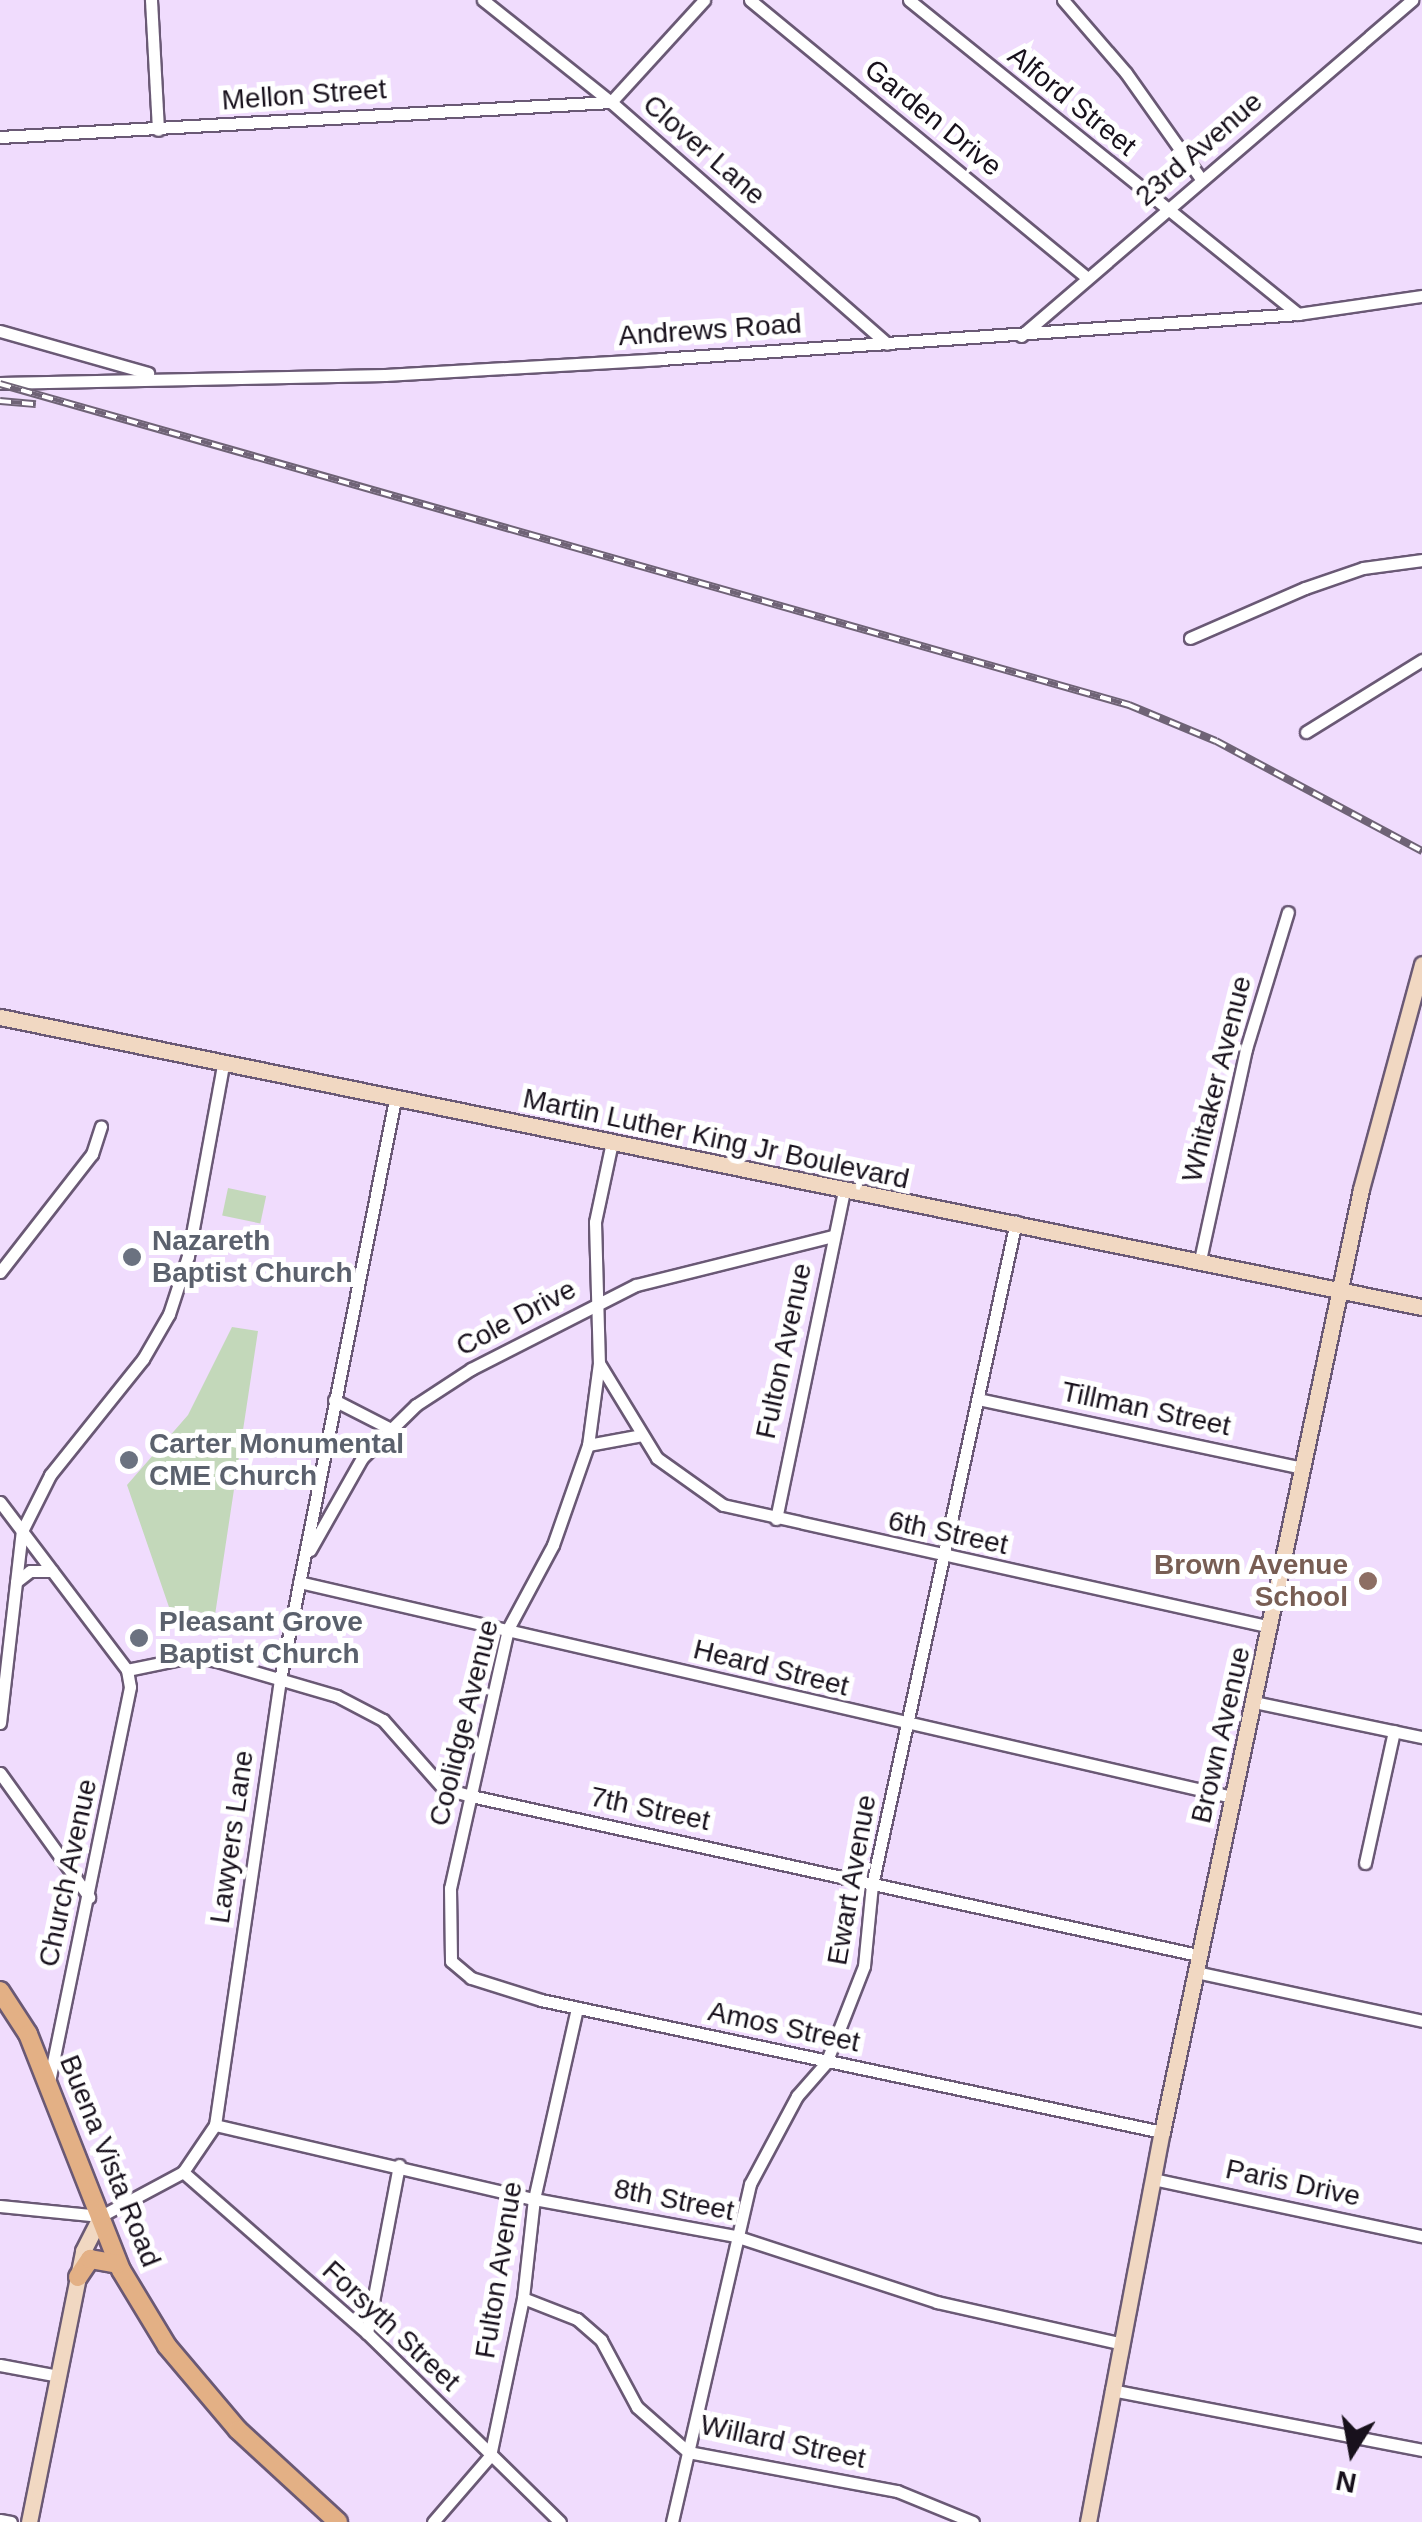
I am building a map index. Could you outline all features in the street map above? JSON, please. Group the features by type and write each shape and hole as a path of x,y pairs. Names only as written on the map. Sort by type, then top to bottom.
{"main road":[{"name":"Buena Vista Road","path":"0,1991 28,2034 118,2264 198,2386 338,2522"},
{"path":"78,2276 90,2259 118,2264"}],"street":[{"path":"151,0 158,130"},
{"name":"Clover Lane","path":"483,0 611,102 888,344"},
{"path":"611,102 704,0"},
{"name":"Garden Drive","path":"750,0 1085,276"},
{"name":"Alford Street","path":"909,0 1298,314"},
{"path":"1062,0 1126,73 1202,179"},
{"name":"23rd Avenue","path":"1020,336 1085,276 1412,0"},
{"name":"Mellon Street","path":"0,137 611,102"},
{"name":"Andrews Road","path":"0,383 157,376 385,375 1020,336 1298,314 1422,296"},
{"path":"0,331 157,376"},
{"path":"1190,638 1305,588 1363,568 1422,560"},
{"path":"1306,732 1422,660"},
{"name":"Whitaker Avenue","path":"1200,1260 1246,1050 1288,912"},
{"name":"Brown Avenue","path":"1088,2522 1118,2343 1340,1288 1388,1077 1422,964"},
{"name":"Martin Luther King Jr Boulevard","path":"0,1018 844,1192 1016,1221 1422,1307"},
{"path":"0,1723 22,1530 50,1474 143,1359 168,1314 188,1256 224,1066"},
{"name":"Lawyers Lane","path":"101,2216 183,2172 215,2124 280,1680 395,1100"},
{"path":"0,1272 92,1154 101,1126"},
{"name":"Coolidge Avenue","path":"448,1912 508,1629 553,1546 588,1445 599,1364 596,1222 612,1142"},
{"name":"Fulton Avenue","path":"776,1520 844,1192"},
{"name":"Ewart Avenue","path":"672,2522 735,2236 772,2138 826,2062 864,1966 872,1886 1016,1221"},
{"name":"Cole Drive","path":"304,1563 362,1458 391,1429 471,1369 636,1285 833,1236"},
{"name":"6th Street","path":"599,1364 657,1458 711,1498 776,1520 944,1559 1271,1627"},
{"name":"Tillman Street","path":"978,1399 1304,1468"},
{"path":"334,1400 391,1429"},
{"path":"588,1445 642,1435"},
{"path":"0,1502 127,1670"},
{"path":"15,1584 30,1571 52,1571"},
{"name":"Heard Street","path":"300,1582 908,1726 1232,1797"},
{"name":"7th Street","path":"127,1670 190,1658 280,1680 361,1706 383,1720 443,1788 471,1796 872,1886 1422,2021"},
{"name":"Church Avenue","path":"48,2085 90,1897 130,1687 127,1670"},
{"path":"1254,1702 1422,1737"},
{"path":"1365,1863 1394,1731"},
{"path":"0,1773 90,1897"},
{"name":"Amos Street","path":"448,1912 451,1961 471,1978 577,2008 1162,2132"},
{"name":"Fulton Avenue","path":"433,2522 490,2456 522,2298 534,2199 577,2008"},
{"name":"8th Street","path":"215,2124 534,2199 735,2236 937,2302 1118,2343"},
{"path":"367,2333 399,2165"},
{"name":"Forsyth Street","path":"183,2172 367,2333 560,2522"},
{"name":"Paris Drive","path":"1153,2179 1422,2236"},
{"path":"0,2206 101,2216 78,2276 29,2522"},
{"name":"Willard Street","path":"522,2298 578,2319 601,2340 637,2407 688,2452 896,2491 973,2522"},
{"path":"0,2366 58,2376"},
{"path":"1111,2390 1422,2450"},
{"path":"0,2520 12,2522"}],"green space":[{"path":"228,1188 266,1196 260,1223 222,1215"},
{"path":"232,1327 258,1331 215,1615 169,1607 127,1485 188,1415"}],"railway":[{"path":"0,384 1129,705 1216,741 1422,851"},
{"path":"0,401 36,404"}],"place":[{"name":"Nazareth Baptist Church","path":"132,1257"},
{"name":"Carter Monumental CME Church","path":"129,1460"},
{"name":"Brown Avenue School","path":"1368,1581"},
{"name":"Pleasant Grove Baptist Church","path":"139,1638"}]}
